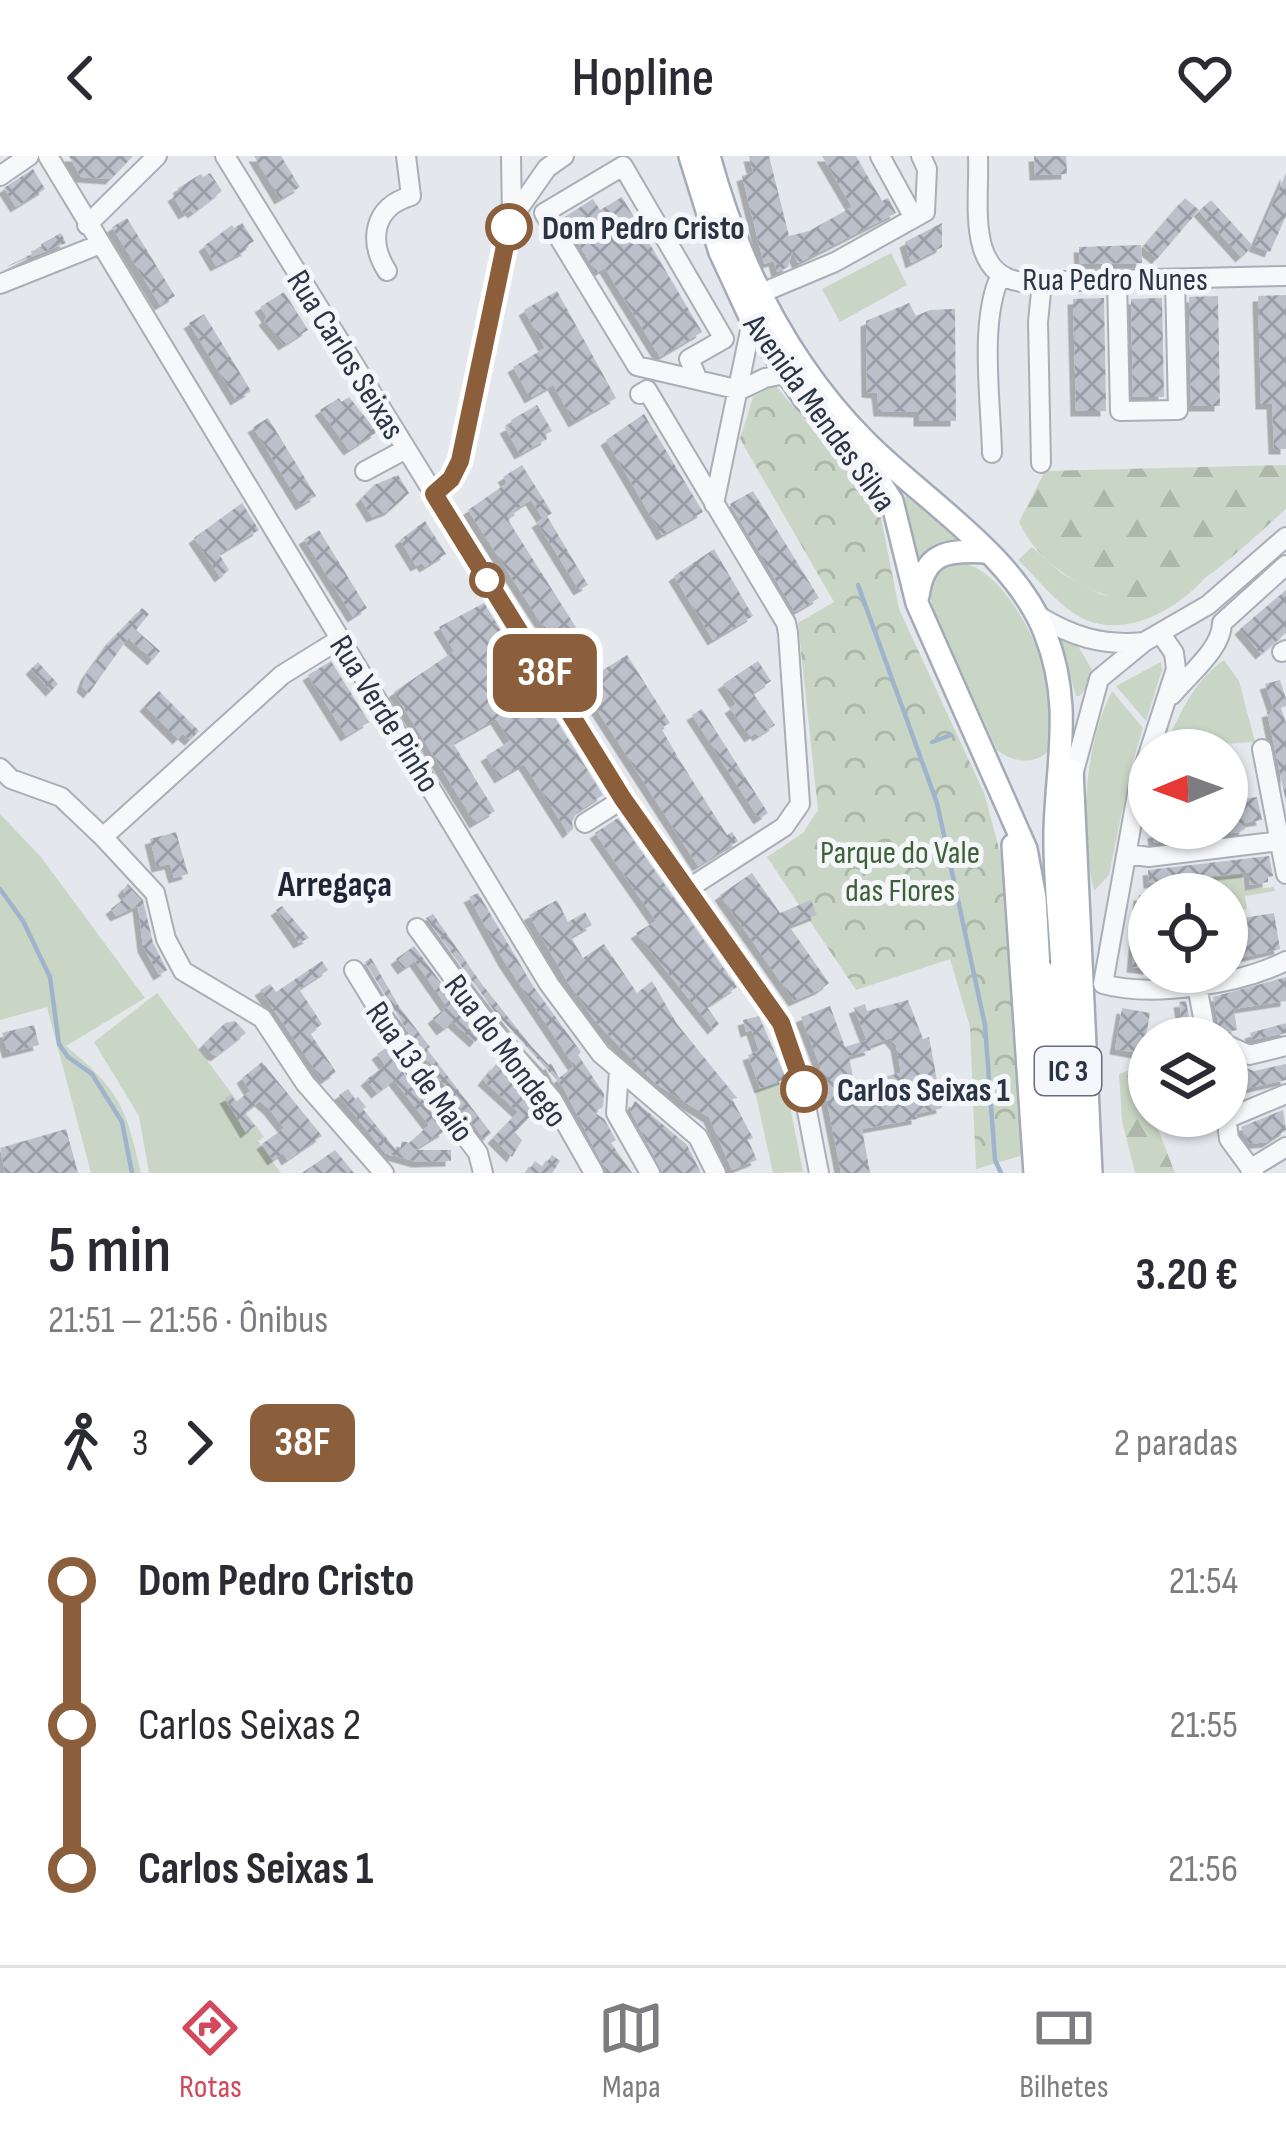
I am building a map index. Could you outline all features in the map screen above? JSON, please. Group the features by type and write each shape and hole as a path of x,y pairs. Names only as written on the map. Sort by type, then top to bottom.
{"highway":[{"name":"IC 3","path":"1051,969 1052,1173"},
{"name":"IC 3","path":"1051,969 1074,1173"}],"main road":[{"name":"Avenida Mendes Silva","path":"690,156 715,240 752,321 785,374 892,501 917,603 1007,802"},
{"name":"Avenida Mendes Silva","path":"709,156 759,294 803,367 865,441 1020,588 1037,615"},
{"path":"917,603 920,577 937,557 950,552 986,552"},
{"path":"1037,615 1050,647 1073,775 1091,1173"},
{"path":"1051,969 1064,722"},
{"path":"1007,802 1031,874 1051,969"},
{"path":"1007,802 1019,896 1035,1173"}],"street":[{"path":"0,176 29,156"},
{"name":"Rua Verde Pinho","path":"48,156 549,984 579,1028 619,1071 698,1136 716,1173"},
{"path":"87,225 157,156"},
{"name":"Rua Carlos Seixas","path":"225,156 623,799 781,1023 799,1064 819,1173"},
{"path":"387,272 375,248 374,232 391,205 411,196 406,156"},
{"path":"880,156 914,218"},
{"path":"759,294 836,262 925,212 927,169 921,156"},
{"name":"Rua Pedro Nunes","path":"978,156 983,258 1000,277 1042,282 1286,276"},
{"path":"511,157 527,173 554,161"},
{"path":"511,157 512,218"},
{"path":"434,494 451,479 460,461 491,261 512,218 554,161"},
{"path":"667,373 724,339 623,166 544,213 637,366 667,373 698,380 740,390 785,374"},
{"path":"0,284 98,245"},
{"path":"992,452 990,325 992,293 1000,277"},
{"path":"1117,280 1120,411 1158,411 1178,410 1175,279"},
{"path":"1041,463 1038,322 1042,282"},
{"path":"714,504 752,321"},
{"path":"689,359 698,380"},
{"path":"640,394 647,390 786,623 800,804 784,827 686,890"},
{"path":"365,471 406,449"},
{"path":"1073,775 1100,679 1152,638 1208,604 1286,537"},
{"path":"1222,623 1286,565"},
{"path":"1168,698 1222,636 1222,623 1208,604"},
{"path":"1037,615 1098,644 1152,638 1188,660 1202,658"},
{"path":"103,837 282,675 340,639"},
{"path":"1128,990 1103,984 1139,783 1176,669 1174,653"},
{"path":"1262,749 1286,874"},
{"path":"0,768 11,779 61,797 103,837 154,893 166,939 183,971 262,1018 305,1083 383,1173"},
{"path":"585,823 623,799"},
{"path":"1126,854 1148,857 1280,841"},
{"name":"Rua do Mondego","path":"417,928 484,1020 552,1099 594,1173"},
{"path":"1248,976 1286,961"},
{"name":"Rua 13 de Maio","path":"354,970 413,1066 478,1153 483,1173"},
{"path":"1248,1055 1286,1046"},
{"path":"619,1071 616,1113 650,1173"},
{"path":"1286,1094 1227,1123 1229,1138 1252,1171 1286,1147"}],"green space":[{"path":"891,253 907,285 840,322 822,289"},
{"name":"Parque do Vale das Flores","path":"775,385 879,508 899,609 984,793 1012,896 1026,1154 976,1169 970,1027 950,959 856,990 767,857 803,833 818,810 798,623 834,602 740,439 753,397"},
{"path":"1286,465 1286,509 1207,577 1157,602 1120,599 1074,580 1039,552 1019,522 1045,471"},
{"path":"910,492 961,540 928,550 913,568 900,502"},
{"path":"1032,547 1061,573 1102,595 1157,602 1204,579 1178,602 1147,619 1130,624 1096,623 1063,605 1018,560"},
{"path":"953,562 974,567 994,581 1012,602 1041,658 1055,713 1055,735 1039,758 1013,759 997,750 933,612 929,586 940,569"},
{"path":"1060,639 1078,646 1095,675 1080,696 1076,696"},
{"path":"1224,660 1239,681 1255,742 1248,742 1248,729 1173,729 1195,688"},
{"path":"1161,662 1162,670 1146,721 1116,686"},
{"path":"1112,691 1143,728 1128,729 1128,783 1109,875 1094,891 1087,789 1102,714"},
{"path":"0,814 41,857 145,998 66,1046 118,1101 141,1173 91,1173 47,1007 0,1020"},
{"path":"1274,887 1275,891 1248,896 1248,890"},
{"path":"157,993 264,1137 258,1141 281,1173 149,1173 139,1116 94,1042"},
{"path":"1128,1071 1128,1137 1161,1137 1175,1173 1135,1173 1122,1121 1119,1074"},
{"path":"785,1081 803,1172 773,1173 755,1091"}],"building":[{"path":"69,156 133,156 111,179 81,177"},
{"path":"254,156 281,156 300,187 280,199"},
{"path":"749,156 769,156 789,236 809,231 852,207 822,156 856,156 882,201 888,198 896,213 798,263 792,252 788,267 777,272 774,261 764,264 742,176 753,172"},
{"path":"1034,156 1066,156 1067,174 1035,175"},
{"path":"33,169 45,189 16,207 4,188"},
{"path":"210,173 222,191 193,213 184,214 173,196 178,188"},
{"path":"1286,173 1286,216 1270,252 1254,246"},
{"path":"622,197 702,332 660,357 605,268 596,273 563,218 593,199 600,210"},
{"path":"1185,198 1199,210 1157,259 1143,247"},
{"path":"1211,200 1253,246 1241,257 1199,211"},
{"path":"127,218 175,296 160,305 112,227"},
{"path":"242,223 254,241 247,250 216,266 204,246"},
{"path":"942,223 942,247 911,263 905,242"},
{"path":"61,233 66,243 6,267 42,248 41,244"},
{"path":"1141,245 1142,263 1080,264 1079,247"},
{"path":"557,291 616,398 574,422 553,385 530,398 513,367 545,348 524,310"},
{"path":"284,292 308,330 284,345 260,307"},
{"path":"1286,295 1286,449 1274,449 1272,404 1261,404 1258,296"},
{"path":"1218,296 1220,406 1191,406 1189,297"},
{"path":"1104,298 1106,411 1076,411 1073,299"},
{"path":"1162,298 1164,397 1133,397 1131,299"},
{"path":"909,303 916,316 955,309 956,421 919,421 919,412 879,411 877,393 867,392 866,321"},
{"path":"204,314 251,391 236,400 189,323"},
{"path":"349,397 377,432 349,450 320,410"},
{"path":"537,405 552,431 520,454 505,428"},
{"path":"644,414 703,512 662,535 606,440"},
{"path":"268,418 316,496 301,505 253,427"},
{"path":"522,465 552,513 543,519 531,500 508,520 603,670 627,655 670,723 661,728 680,761 727,835 732,832 738,841 698,866 468,510 507,483 503,477"},
{"path":"398,475 409,493 390,510 372,517 361,499 374,485"},
{"path":"753,491 819,598 795,612 730,504"},
{"path":"242,503 259,530 219,554 229,570 220,577 194,538"},
{"path":"547,516 588,585 579,590 537,522"},
{"path":"425,521 446,554 425,567 422,563 416,566 400,540"},
{"path":"319,530 367,608 353,617 304,539"},
{"path":"714,549 753,616 713,640 674,576"},
{"path":"1286,590 1286,633 1261,654 1240,629"},
{"path":"484,603 603,795 577,812 568,833 524,764 500,778 486,756 510,741 496,719 453,743 495,811 475,823 394,692 454,651 439,627"},
{"path":"142,608 149,614 136,630 160,651 153,660 128,638 89,693 82,687 86,675"},
{"path":"331,661 369,722 346,736 308,675"},
{"path":"758,661 771,681 753,693 775,725 750,737 730,708 736,704 723,684"},
{"path":"38,662 58,684 51,691 31,669"},
{"path":"1280,680 1286,699 1286,706 1277,709 1281,708 1286,723 1286,802 1267,712 1274,710 1265,684"},
{"path":"159,691 199,731 190,740 183,734 178,739 145,706"},
{"path":"702,709 768,813 759,819 692,715"},
{"path":"1257,797 1262,820 1248,822 1248,798"},
{"path":"618,818 737,987 707,1007 719,1024 713,1029 636,933 656,921 595,833"},
{"path":"176,832 188,874 174,878 170,864 157,867 150,839"},
{"path":"1269,856 1273,876 1268,882 1250,885 1249,872 1148,870"},
{"path":"752,873 780,913 811,900 817,915 789,926 829,983 821,989 794,1001 720,895"},
{"path":"128,884 143,900 153,943 167,970 159,975 143,947 138,906 116,916 111,909 127,896 123,890"},
{"path":"478,893 533,986 581,1052 578,1055 604,1094 603,1107 594,1112 604,1119 616,1140 611,1143 632,1173 607,1173 563,1087 495,1012 426,918 433,914 481,983 559,1078 574,1066 504,961 469,897"},
{"path":"557,900 568,922 585,912 592,925 571,937 583,958 604,944 637,993 652,981 677,1024 737,1098 732,1099 753,1138 748,1140 757,1160 732,1170 709,1117 656,1084 596,1022 529,915"},
{"path":"282,906 309,938 299,943 276,910"},
{"path":"1274,913 1280,949 1248,956 1248,917"},
{"path":"414,946 480,1036 475,1042 453,1022 442,1030 433,1018 447,1007 415,961 403,969 396,959"},
{"path":"371,958 430,1047 427,1049 491,1133 484,1139 424,1058 365,962"},
{"path":"322,961 328,970 299,989 322,1024 310,1033 336,1072 323,1081 260,990 270,984 276,992"},
{"path":"1286,977 1286,1001 1234,1009 1235,1017 1217,1017 1213,997 1248,993 1248,987"},
{"path":"908,1000 923,1039 929,1037 942,1108 917,1114 917,1119 862,1129 870,1173 841,1173 820,1066 801,1017 830,1006 845,1047 867,1040 854,1008 865,1004 867,1011","holes":["890,1038 896,1045 901,1073 854,1083 849,1056 871,1050 869,1046"]},
{"path":"1186,1001 1189,1017 1182,1017 1179,1002"},
{"path":"1122,1008 1150,1013 1149,1017 1128,1017 1128,1051 1115,1049"},
{"path":"759,1016 785,1076 760,1088 748,1055 759,1051 743,1020"},
{"path":"235,1021 246,1033 216,1056 212,1054 204,1044 225,1023"},
{"path":"1286,1023 1286,1033 1252,1040 1250,1033"},
{"path":"34,1025 39,1045 8,1053 2,1033"},
{"path":"386,1048 445,1131 414,1150 451,1150 451,1161 417,1162 385,1153 339,1095 348,1089 358,1097 396,1150 429,1125 394,1080 377,1093 366,1080 385,1065 377,1054"},
{"path":"262,1062 322,1136 287,1160 283,1153 273,1160 262,1144 284,1128 269,1109 260,1101 244,1113 255,1126 246,1133 225,1098 231,1095 236,1102 250,1091 242,1078"},
{"path":"496,1064 508,1075 511,1072 540,1106 515,1132 522,1140 512,1157 493,1138 518,1112 483,1080"},
{"path":"1286,1064 1286,1080 1248,1088 1248,1069"},
{"path":"635,1101 687,1145 701,1173 663,1173 630,1110"},
{"path":"1283,1110 1286,1130 1268,1142 1249,1144 1248,1124"},
{"path":"66,1129 78,1173 5,1173 0,1148"},
{"path":"335,1150 354,1173 302,1173"},
{"path":"552,1155 560,1161 552,1173 527,1173 535,1161 543,1167"}],"waterway":[{"path":"858,585 937,803 985,1025 995,1160 1001,1173"},
{"path":"932,742 951,735"},
{"path":"0,889 23,921 50,977 59,1044 92,1074 122,1122 132,1173"}],"bus line":[{"name":"38F","path":"509,227 460,461 451,479 434,494 623,799 781,1023 804,1089"}],"place":[{"name":"Dom Pedro Cristo","path":"509,227"},
{"name":"Carlos Seixas 1","path":"804,1089"}],"district":[{"name":"Arregaça","path":"335,883"}]}
